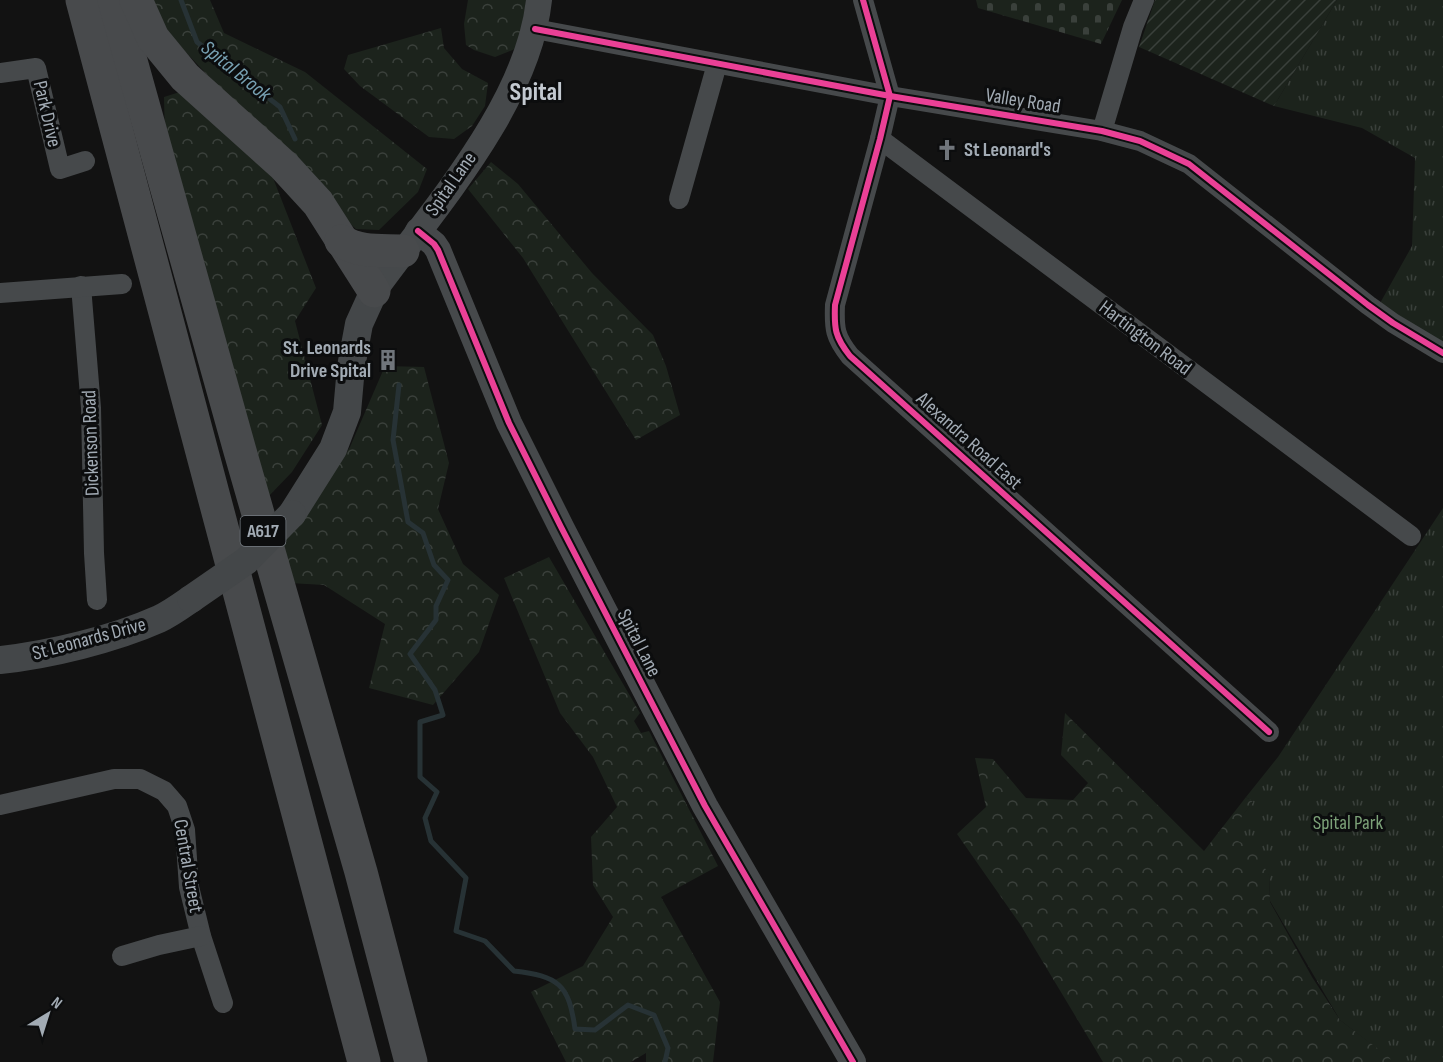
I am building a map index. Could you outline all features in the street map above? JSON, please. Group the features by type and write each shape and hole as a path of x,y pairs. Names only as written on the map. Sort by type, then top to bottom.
{"highway":[{"name":"A617","path":"82,0 364,1062"},
{"name":"A617","path":"114,0 361,872 411,1062"},
{"path":"136,0 153,38 185,77 284,166 318,203 374,291"},
{"path":"341,241 352,248 363,251 410,241"}],"main road":[{"name":"St Leonards Drive","path":"0,660 91,642 160,618 246,561 292,514 333,448 347,412 351,367 359,324 374,291"}],"street":[{"name":"Spital Lane","path":"539,0 535,29 520,69 495,121 410,241 434,244 438,250 509,423 705,806 853,1062"},
{"path":"863,0 890,96"},
{"path":"1102,131 1133,27 1144,0"},
{"name":"Valley Road","path":"535,29 890,96 1102,131 1140,141 1189,164 1368,305 1443,353"},
{"path":"679,198 717,64"},
{"name":"Park Drive","path":"0,73 36,68 60,169 85,161"},
{"name":"Alexandra Road East","path":"890,96 835,305 834,322 838,341 850,356 1269,732"},
{"name":"Hartington Road","path":"880,139 1411,536"},
{"name":"St Leonards Drive","path":"374,291 410,241"},
{"path":"0,293 122,284"},
{"name":"Dickenson Road","path":"81,286 90,408 98,600"},
{"name":"Central Street","path":"0,805 114,779 140,779 164,791 177,806 185,830 189,887 201,936 223,1003"},
{"path":"122,956 201,936"}],"green space":[{"path":"151,0 210,0 224,33 305,72 427,169 418,192 379,230 356,229 338,213 162,27"},
{"path":"468,0 526,0 523,24 515,49 495,57 466,45 464,24"},
{"path":"976,0 1122,0 1101,44 978,8"},
{"path":"1155,0 1337,0 1274,106 1139,47"},
{"path":"1337,0 1443,0 1443,344 1379,305 1412,246 1415,158 1362,128 1274,106"},
{"path":"441,28 444,48 462,69 488,83 485,106 472,126 454,139 429,137 360,86 344,69 348,55"},
{"path":"183,91 266,160 316,288 295,321 322,425 292,472 265,500 165,141 164,97"},
{"path":"491,162 518,184 592,273 653,335 666,366 680,415 636,440 523,258 468,189"},
{"path":"385,366 424,367 449,463 438,509 463,564 499,595 479,652 433,705 369,688 385,624 324,585 290,583 279,548 320,493 350,447"},
{"name":"Spital Park","path":"1443,508 1443,1062 1391,1062 1389,1058 1340,1020 1270,901 1269,875 1226,836 1253,802 1246,797 1278,757"},
{"path":"549,557 640,713 634,721 641,733 649,731 718,866 661,897 720,1002 713,1062 646,1062 646,1053 631,1062 566,1062 531,992 583,966 613,917 593,885 591,837 617,807 593,757 560,713 504,578"},
{"path":"1065,713 1204,851 1246,797 1253,802 1227,836 1253,848 1269,875 1270,902 1312,977 1340,1020 1390,1058 1391,1062 1103,1062 1020,924 957,834 986,807 975,758 993,759 1026,798 1073,800 1088,783 1061,755"}],"waterway":[{"name":"Spital Brook","path":"181,0 197,42 280,107 295,139"},
{"name":"Spital Brook","path":"399,385 393,440 408,522 423,533 434,565 448,580 436,606 436,620 410,654 435,690 443,715 420,722 420,777 437,792 425,818 431,841 466,878 456,931 485,941 514,971 541,976 559,985 569,1002 575,1029 595,1030 628,1005 654,1015 668,1048 665,1062"}],"cycle path":[{"path":"863,0 890,96 835,305 835,327 838,338 850,356 1269,732"},
{"path":"535,29 890,96 1102,131 1140,141 1189,164 1368,305 1443,353"},
{"path":"418,231 438,250 509,423 705,806 853,1062"}],"place":[{"name":"St Leonard's","path":"947,150"},
{"name":"St. Leonards Drive Spital","path":"388,360"}],"district":[{"name":"Spital","path":"536,92"}]}
